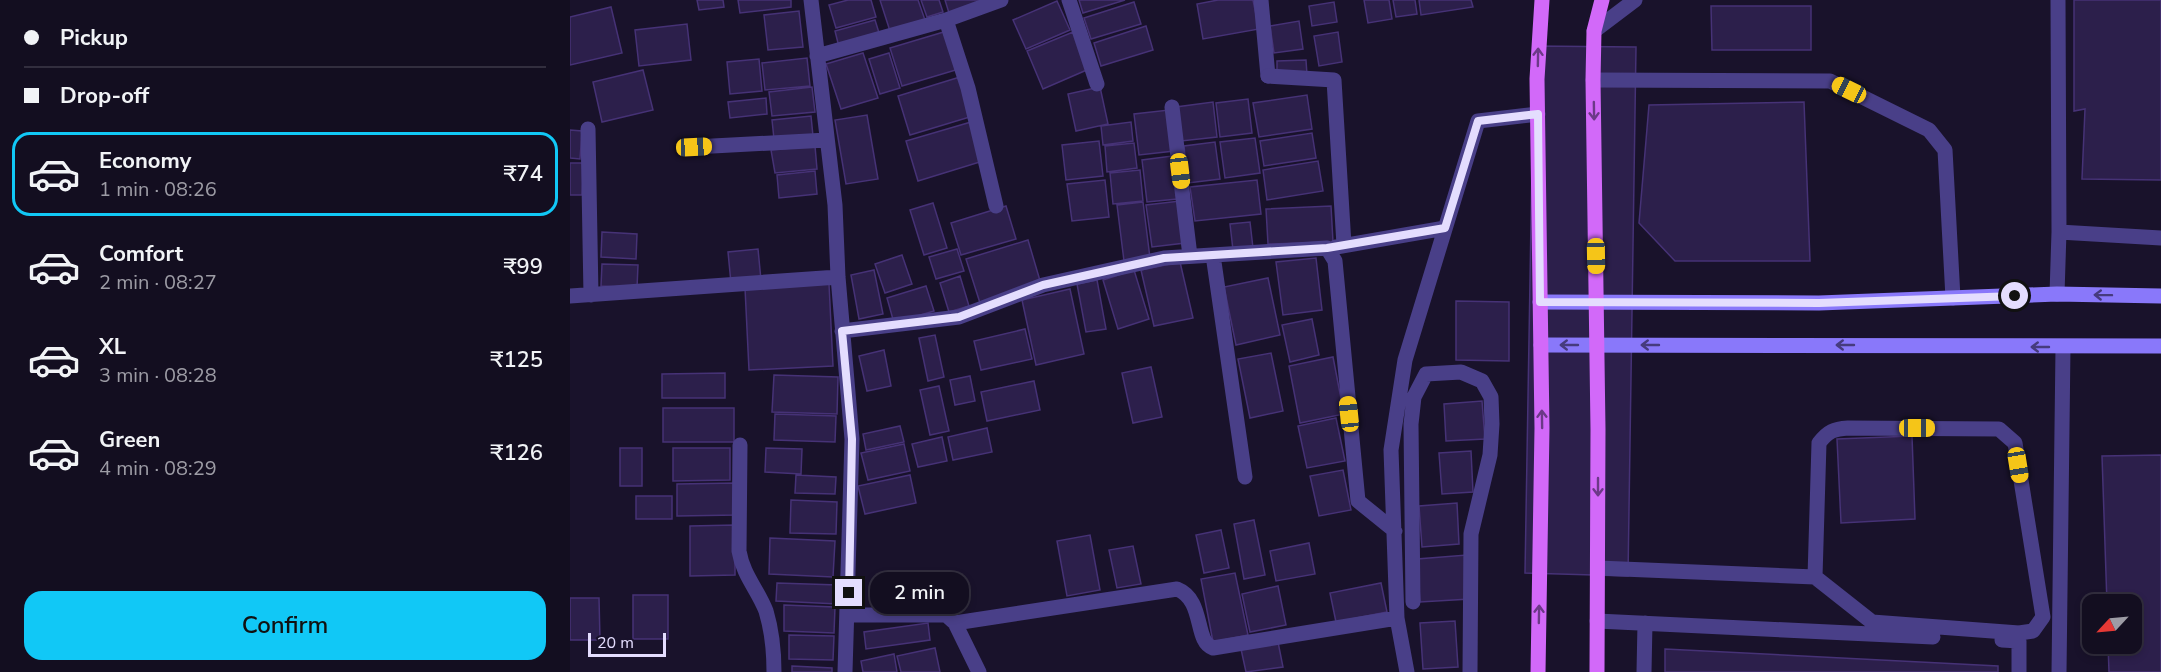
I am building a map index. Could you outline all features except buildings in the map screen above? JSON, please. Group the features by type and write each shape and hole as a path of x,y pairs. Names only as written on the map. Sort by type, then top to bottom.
{"main road":[{"path":"1538,672 1541,345 1538,114 1539,26 1542,0"},
{"path":"1597,672 1597,345 1593,80 1594,31 1602,0"},
{"path":"1540,302 1819,303 2057,294 2161,296"},
{"path":"1541,345 2161,346"}],"street":[{"path":"810,0 835,205 838,277 852,439 845,672"},
{"path":"817,56 946,20 1001,0"},
{"path":"1069,0 1097,84"},
{"path":"1261,0 1268,76 1334,80 1344,245"},
{"path":"1594,31 1635,0"},
{"path":"2057,294 2058,0"},
{"path":"946,20 968,88 996,206"},
{"path":"1593,80 1830,81 1929,130 1945,150 1953,298"},
{"path":"1172,107 1190,256"},
{"path":"1407,672 1397,618 1391,450 1405,360 1478,121 1538,114"},
{"path":"588,129 591,295"},
{"path":"694,147 827,140"},
{"path":"842,331 959,317 1043,285 1125,265 1190,256 1327,248 1445,228"},
{"path":"2059,232 2161,238"},
{"path":"1327,248 1335,261 1358,501 1395,531"},
{"path":"1213,255 1245,477"},
{"path":"570,296 838,277"},
{"path":"2059,672 2063,347"},
{"path":"1413,602 1412,424 1414,396 1426,374 1461,372 1482,381 1491,397 1492,424 1490,455 1471,534 1470,672"},
{"path":"1598,568 1815,577 1872,622 2019,633 2033,631 2043,617 2015,443 1999,429 1848,428 1834,429 1826,433 1819,443 1815,577"},
{"path":"740,446 739,551 741,566 765,610 774,651 774,672"},
{"path":"955,624 1177,589 1188,593 1198,612 1204,640 1213,648 1397,618"},
{"path":"848,615 946,615 955,624 979,672"},
{"path":"1597,621 2019,641 2019,672"},
{"path":"1644,672 1645,623"}],"route":[{"path":"849,593 852,439 842,331 959,317 1043,285 1164,258 1327,248 1445,228 1478,121 1538,114 1540,302 1819,303 2015,296"}]}
